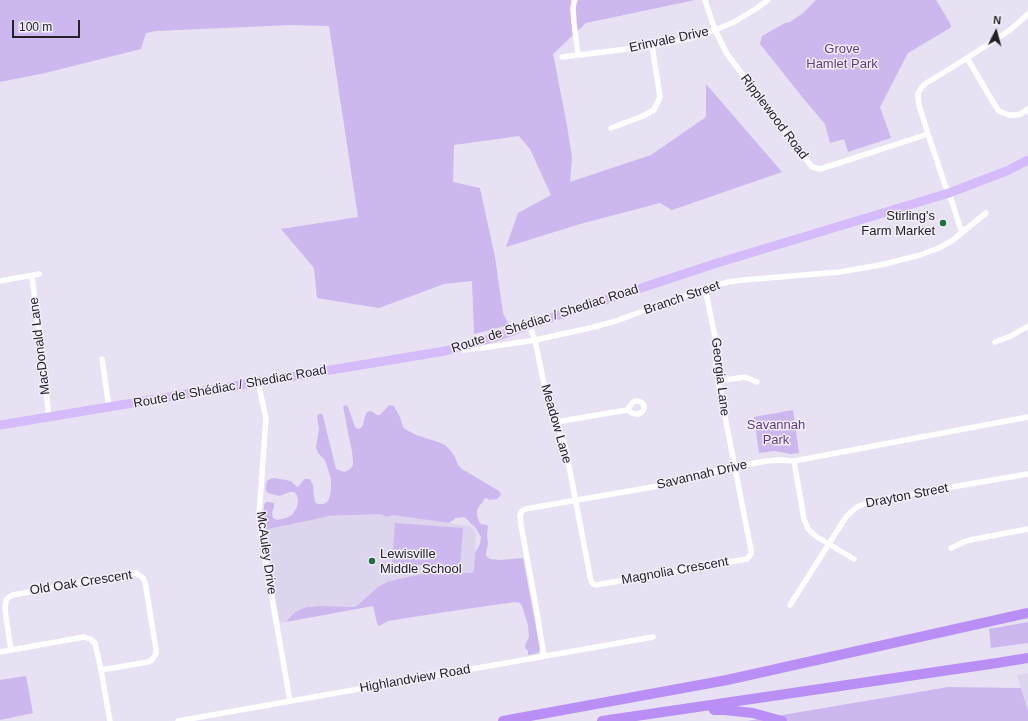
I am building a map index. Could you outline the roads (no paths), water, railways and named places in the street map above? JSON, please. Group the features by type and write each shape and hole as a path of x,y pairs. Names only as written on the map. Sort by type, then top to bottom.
{"highway":[{"path":"503,721 727,680 1028,613"},
{"path":"602,721 1028,658"},
{"path":"682,709 725,710 753,713 782,721"}],"main road":[{"name":"Route de Shédiac / Shediac Road","path":"0,425 445,351 496,337 714,264 949,192 1003,172 1028,160"}],"street":[{"path":"576,0 573,8 578,55"},
{"name":"Ripplewood Road","path":"705,0 715,30 727,54 812,167 820,169 928,134"},
{"name":"Erinvale Drive","path":"562,57 652,46 688,38 715,30 734,22 768,0"},
{"path":"962,233 928,134 919,104 918,93 925,84 1010,30 1028,14"},
{"path":"611,128 643,116 654,110 660,97 652,46"},
{"path":"967,58 996,107 1000,111 1009,115 1015,115 1021,114 1028,109"},
{"name":"Branch Street","path":"445,351 489,347 535,340 590,328 616,321 705,288 722,284 743,280 840,272 885,264 920,255 939,248 953,240 986,213"},
{"path":"0,281 39,274"},
{"name":"MacDonald Lane","path":"32,276 48,417"},
{"name":"Georgia Lane","path":"705,288 716,342 718,381 734,467"},
{"name":"Meadow Lane","path":"529,325 535,340 550,413 556,422 565,445 575,500"},
{"path":"995,342 1028,326"},
{"path":"102,359 109,407"},
{"path":"718,381 745,377 757,382"},
{"name":"McAuley Drive","path":"258,382 266,418 259,516 290,701"},
{"path":"556,422 628,410"},
{"name":"Savannah Drive","path":"544,656 536,601 522,532 520,514 525,509 670,484 694,475 766,460 794,461 1028,417"},
{"path":"794,461 806,526 813,534 854,559"},
{"name":"Magnolia Crescent","path":"575,500 591,581 593,584 596,585 747,559 750,557 751,550 734,467"},
{"name":"Drayton Street","path":"790,605 829,544 851,512 857,507 867,503 1028,474"},
{"path":"951,548 970,540 1028,529"},
{"name":"Old Oak Crescent","path":"11,650 4,610 6,600 9,597 50,588 136,573 143,578 145,582 156,654 152,660 148,662 101,670"},
{"path":"0,652 84,637 90,639 95,643 110,721"},
{"name":"Highlandview Road","path":"178,721 653,637"}],"place":[{"name":"Stirling's Farm Market","path":"943,223"},
{"name":"Lewisville Middle School","path":"372,561"}],"park label":[{"name":"Grove Hamlet Park","path":"842,56"},
{"name":"Savannah Park","path":"776,432"}]}
